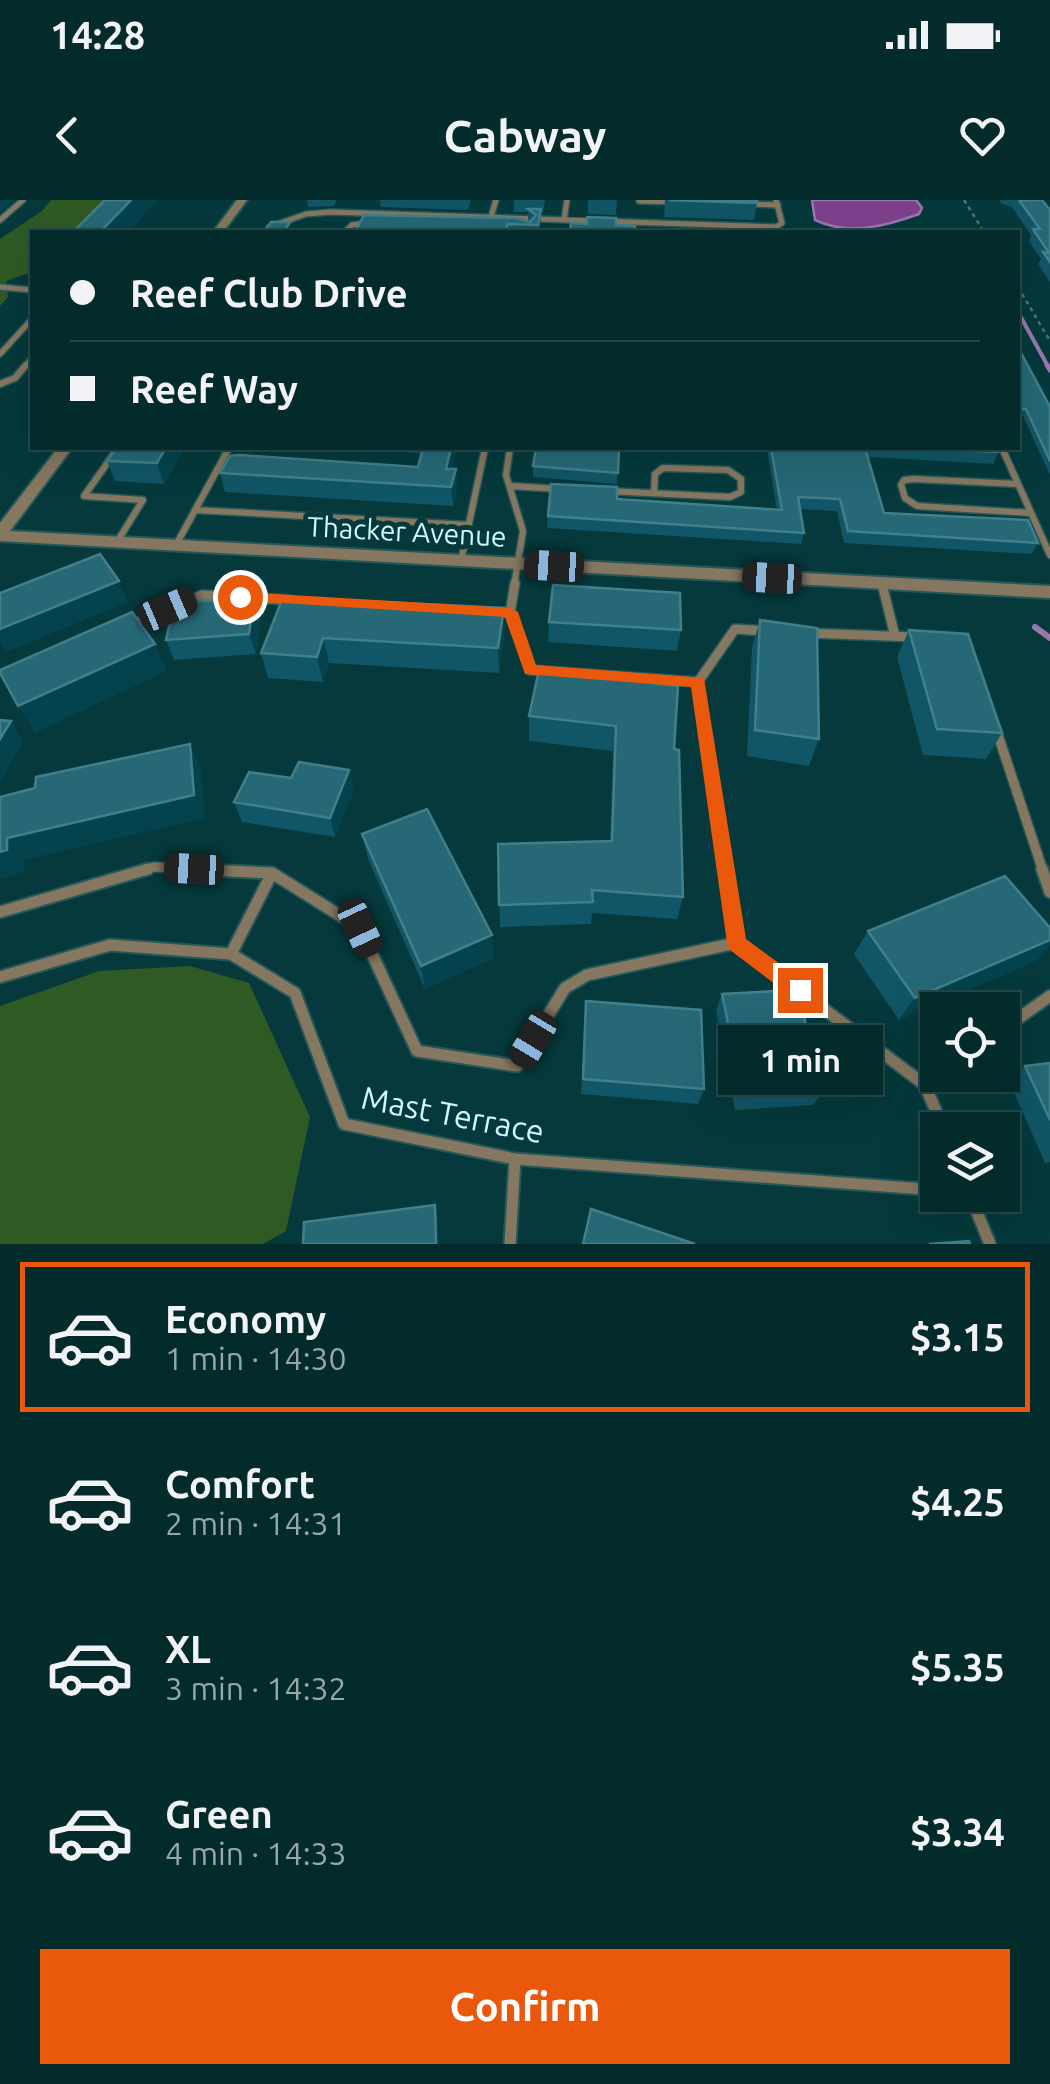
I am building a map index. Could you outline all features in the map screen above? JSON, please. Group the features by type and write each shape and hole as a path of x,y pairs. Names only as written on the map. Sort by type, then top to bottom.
{"street":[{"path":"220,230 242,200"},
{"path":"0,535 64,450"},
{"name":"Thacker Avenue","path":"0,535 1050,592"}],"lane":[{"path":"0,220 22,200"},
{"path":"352,212 359,200"},
{"path":"491,217 496,200"},
{"path":"564,220 567,200"},
{"path":"638,222 639,200 691,202"},
{"path":"276,225 311,213 352,212 776,227 782,223 777,203 743,204"},
{"path":"347,230 355,224 368,223"},
{"path":"0,287 30,290"},
{"path":"0,354 30,321"},
{"path":"0,384 14,378 30,360"},
{"path":"116,542 143,500 84,496 117,450"},
{"path":"176,546 227,450"},
{"path":"461,561 486,450"},
{"path":"510,450 506,469 523,525 510,612 530,670 698,682"},
{"path":"1003,450 1050,555"},
{"path":"586,490 654,494 730,497 741,492 741,479 728,470 663,468 655,474 654,494"},
{"path":"1018,484 914,479 904,480 901,485 905,498 917,506 1031,513"},
{"path":"510,486 567,489"},
{"path":"195,510 469,525"},
{"path":"882,584 895,636"},
{"path":"128,626 202,595 298,600"},
{"path":"491,612 510,612"},
{"path":"772,631 736,629 698,682 736,943 920,1081"},
{"path":"791,632 931,638"},
{"path":"991,712 1050,892"},
{"path":"0,912 154,867 272,873 360,928 418,1051 518,1066 565,988 587,975 736,943"},
{"path":"232,954 272,873"},
{"name":"Mast Terrace","path":"0,977 110,945 232,954 296,993 344,1124 514,1159 920,1189"},
{"path":"1020,1017 1050,996"},
{"path":"510,1244 514,1159"},
{"path":"977,1212 990,1244"}],"path":[{"path":"964,200 983,230"},
{"path":"1020,290 1050,341"}],"green space":[{"path":"51,200 109,200 83,230 30,230 30,273 6,281 8,297 0,306 0,239 42,211"},
{"path":"190,966 249,983 310,1117 286,1231 263,1244 0,1244 0,1006 99,971"}],"shaded area":[{"path":"812,200 916,200 922,208 919,214 881,225 841,228 815,220"}],"building":[{"path":"105,200 131,200 102,230 75,230"},
{"path":"669,200 757,200 757,203"},
{"path":"1019,200 1042,200 1050,210 1050,262 1043,252 1049,253 1033,229 1040,229"},
{"path":"528,209 541,209 538,225 508,224 506,230 356,230 364,215 516,218 530,222 536,215"},
{"path":"587,217 616,218 616,225 635,226 635,230 570,230 571,223 587,224"},
{"path":"271,222 290,222 285,230 265,230"},
{"path":"1020,351 1050,407 1050,461 1026,409 1021,409"},
{"path":"115,450 165,450 157,463 107,461"},
{"path":"422,450 451,450 446,469 456,469 451,487 220,473 230,456 239,455 418,467"},
{"path":"536,450 619,450 618,473 533,466"},
{"path":"771,450 866,450 884,513 1028,520 1038,543 848,531 840,499 798,497 804,533 548,516 551,484 617,487 617,499 782,510"},
{"path":"100,554 119,581 0,629 0,593"},
{"path":"553,585 680,593 681,630 549,622"},
{"path":"254,597 249,634 166,640 174,603"},
{"path":"283,597 504,608 498,648 323,638 317,657 261,653"},
{"path":"132,612 155,644 18,706 0,670"},
{"path":"760,620 817,628 819,739 755,730"},
{"path":"909,630 968,634 1002,733 937,729"},
{"path":"539,670 678,686 674,749 679,750 683,897 592,890 593,902 499,905 498,844 612,841 616,726 529,716"},
{"path":"0,720 11,721 0,739"},
{"path":"190,744 194,795 7,838 7,850 0,852 0,797 35,788 36,777"},
{"path":"299,762 349,770 330,818 234,802 249,772 291,778"},
{"path":"427,809 492,935 421,966 362,834"},
{"path":"1005,876 1050,928 1050,940 929,992 920,992 915,998 868,931"},
{"path":"797,990 823,1091 743,1095 722,994"},
{"path":"586,1001 701,1010 704,1089 583,1079"},
{"path":"1050,1063 1050,1120 1025,1066"},
{"path":"435,1205 436,1244 303,1244 304,1222"},
{"path":"591,1209 695,1244 583,1244"}],"waterway":[{"path":"1020,316 1049,368"},
{"path":"1047,365 1050,370"},
{"path":"1035,627 1050,638"}],"route":[{"path":"240,597 510,612 530,670 698,682 736,943 800,990"}]}
